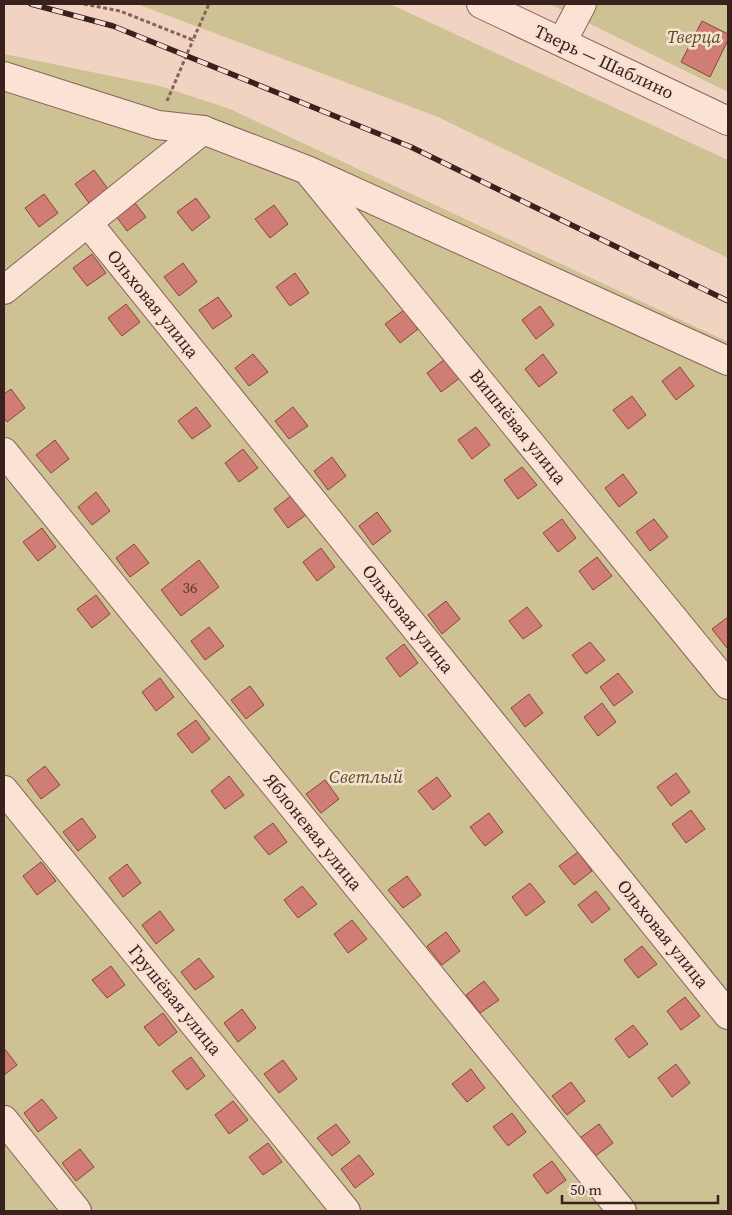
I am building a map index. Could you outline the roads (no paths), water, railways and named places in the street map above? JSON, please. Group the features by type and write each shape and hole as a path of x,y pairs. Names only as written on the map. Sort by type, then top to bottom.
{"street":[{"name":"Тверь — Шаблино","path":"480,4 728,121"},
{"path":"562,42 582,4"},
{"path":"4,76 158,125 203,130 307,170 728,361"},
{"path":"4,290 203,130"},
{"name":"Вишнёвая улица","path":"307,170 728,685"},
{"name":"Ольховая улица","path":"88,223 728,1016"},
{"name":"Яблоневая улица","path":"4,452 622,1211"},
{"name":"Грушёвая улица","path":"4,790 346,1211"},
{"path":"4,1120 77,1211"}],"railway":[{"path":"31,4 113,26 411,147 728,301"}],"park label":[{"name":"Тверца","path":"694,37"},
{"name":"Светлый","path":"366,777"}]}
